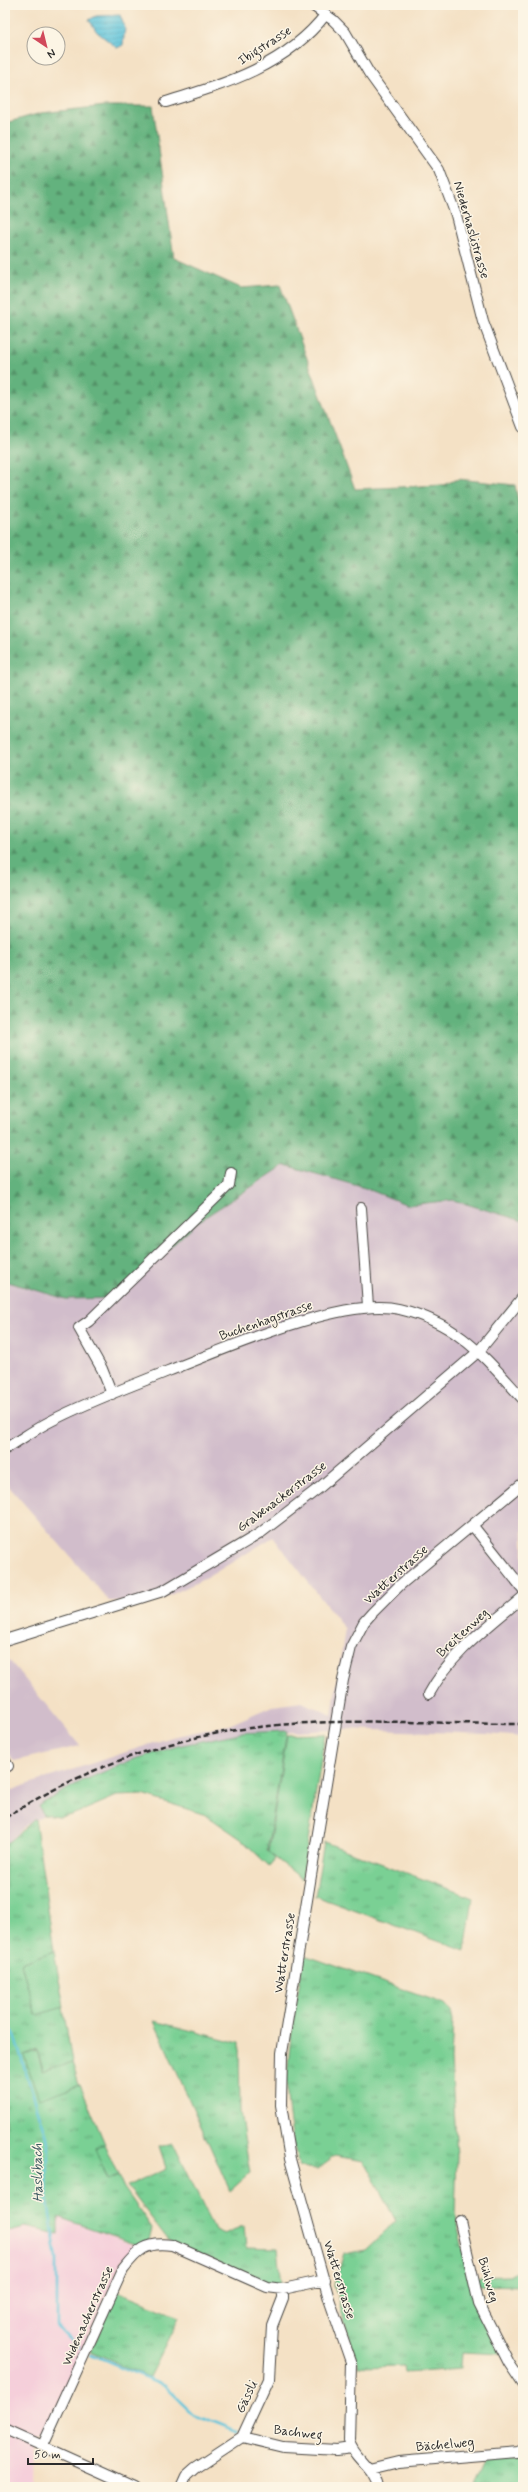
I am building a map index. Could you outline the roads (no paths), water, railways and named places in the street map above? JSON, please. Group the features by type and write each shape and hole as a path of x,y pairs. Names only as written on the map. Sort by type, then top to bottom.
{"street":[{"name":"Niederhaslistrasse","path":"312,5 326,14 355,46 369,72 430,156 447,186 483,321 523,427"},
{"name":"Ibigstrasse","path":"166,102 230,83 261,68 300,40 326,14"},
{"path":"112,1394 102,1369 79,1328 229,1185 231,1173"},
{"path":"361,1208 368,1306"},
{"name":"Grabenackerstrasse","path":"5,1640 163,1591 259,1534 319,1488 479,1351 523,1297"},
{"name":"Buchenhagstrasse","path":"5,1449 51,1421 112,1394 229,1347 306,1321 368,1306 399,1308 445,1325 479,1351 523,1400"},
{"name":"Watterstrasse","path":"351,2448 349,2441 352,2368 290,2159 281,2105 282,2053 343,1680 352,1647 364,1622 372,1612 400,1585 523,1483"},
{"path":"473,1526 523,1589"},
{"name":"Breitenweg","path":"429,1694 440,1673 461,1650 523,1597"},
{"name":"Bühlweg","path":"460,2221 479,2304 509,2363 523,2384"},
{"name":"Widenacherstrasse","path":"43,2445 122,2269 134,2254 146,2246 160,2243 172,2245 266,2287 283,2290 325,2280"},
{"name":"Gässli","path":"242,2436 269,2379 272,2326 283,2298 283,2290"},
{"path":"5,2429 134,2487"},
{"path":"181,2487 186,2476 195,2468 242,2436"},
{"name":"Bachweg","path":"242,2436 283,2447 336,2450 351,2448"},
{"path":"351,2448 370,2469 376,2479 377,2487"},
{"name":"Bächelweg","path":"370,2469 398,2462 517,2452 523,2449"}],"water":[{"path":"120,15 125,28 123,45 117,48 97,32 89,20 96,16"}],"waterway":[{"name":"Haslibach","path":"5,2021 14,2035 48,2141 47,2197 57,2258 57,2327 78,2348"},
{"name":"Haslibach","path":"91,2354 164,2385 194,2414 237,2431"}],"railway":[{"path":"5,1818 34,1800 95,1770 159,1747 225,1732 259,1727 325,1722 523,1724"}]}
